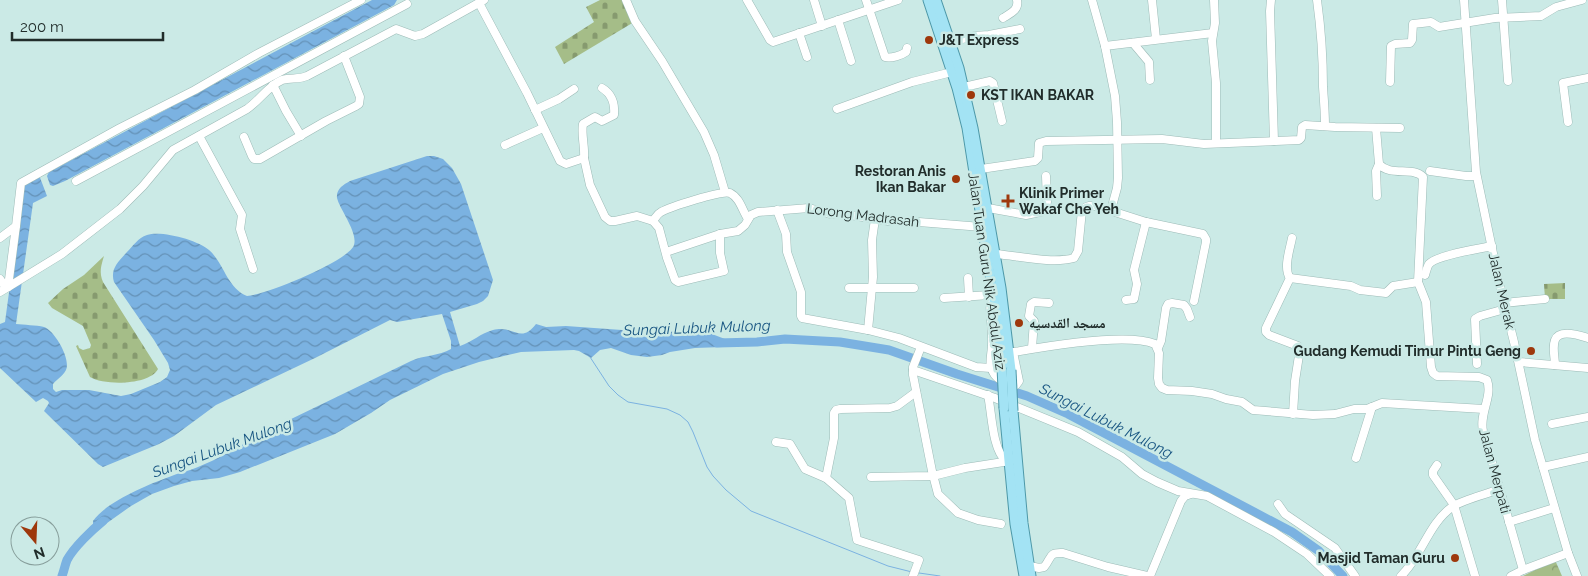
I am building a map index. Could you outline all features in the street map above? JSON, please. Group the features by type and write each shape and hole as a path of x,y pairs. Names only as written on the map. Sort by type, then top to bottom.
{"main road":[{"name":"Jalan Tuan Guru Nik Abdul Aziz","path":"928,0 952,72 966,128 1006,369 1009,410 1031,576"},
{"name":"Jalan Tuan Guru Nik Abdul Aziz","path":"936,0 960,68 981,169 1011,352 1006,369"},
{"name":"Jalan Tuan Guru Nik Abdul Aziz","path":"1009,410 1008,461 1015,524 1024,576"}],"street":[{"path":"6,288 21,183 120,128 195,90 259,53 361,0"},
{"path":"626,0 634,21 662,60 704,132 726,192"},
{"path":"814,0 822,26"},
{"path":"866,0 885,57 890,58 904,53 906,48"},
{"path":"750,1 772,41 898,0"},
{"path":"1004,18 1017,8 1017,0"},
{"path":"1092,0 1106,46 1116,103 1118,178 1111,210"},
{"path":"1152,0 1156,39"},
{"path":"1214,0 1215,23 1212,41 1216,83 1216,143"},
{"path":"1271,0 1274,141"},
{"path":"1317,0 1322,51 1325,126"},
{"name":"Jalan Merak","path":"1464,0 1476,176 1535,440 1554,508 1577,576"},
{"path":"1502,0 1508,81"},
{"path":"1390,82 1391,46 1410,43 1412,40 1413,24 1431,22 1439,28 1504,18 1540,16 1556,7 1582,0"},
{"path":"6,288 62,254 120,209 143,186 173,150 253,105 274,86 286,79 302,79 396,29 415,36 423,34 438,27 468,4 481,2 562,163 566,164 584,158"},
{"path":"76,181 407,4"},
{"path":"838,20 851,61"},
{"path":"950,42 974,36 1020,29"},
{"path":"799,33 807,57"},
{"path":"1106,46 1212,33"},
{"path":"1133,43 1149,62 1150,80"},
{"path":"244,137 252,156 260,159 359,104 360,97 344,56"},
{"path":"837,109 912,82 952,72"},
{"path":"1568,122 1563,83 1588,78"},
{"path":"964,87 990,81 993,83 1002,121"},
{"path":"274,86 301,136"},
{"path":"602,88 611,98 614,115 602,121 595,117 583,124 582,130 585,148 584,158 590,185 608,220 614,221 636,216 653,221 659,228 675,280 678,282 724,271 720,252 720,234"},
{"path":"535,110 574,89"},
{"path":"981,169 1035,161 1038,158 1038,146 1041,142 1084,139 1162,139 1196,144 1274,141 1299,140 1304,126 1400,128"},
{"path":"505,145 543,128"},
{"path":"1376,128 1379,164 1376,171 1378,196"},
{"path":"199,136 242,215 240,229 253,269"},
{"path":"1290,278 1351,286 1360,290 1386,293 1393,286 1418,282 1423,177 1419,174 1386,169 1379,164"},
{"path":"1430,171 1476,176"},
{"path":"988,208 1026,215 1045,210 1047,202 1046,176"},
{"path":"653,221 660,212 701,198 726,192 737,199 748,219"},
{"path":"996,254 1050,260 1074,258 1078,251 1082,210 1093,205 1146,222 1199,233 1205,237 1206,242 1194,301"},
{"name":"Lorong Madrasah","path":"666,252 720,234 738,231 750,215 777,210 809,208 830,214 875,219 982,227"},
{"path":"777,210 786,234 787,252 801,292 801,316 804,319 868,330 899,338 920,349 976,367 991,368"},
{"path":"868,330 873,277 872,240 875,219"},
{"path":"1126,300 1134,299 1137,284 1134,270 1146,222"},
{"path":"0,238 16,226"},
{"path":"1290,278 1287,273 1287,266 1292,238"},
{"path":"1425,275 1430,263 1434,260 1492,246"},
{"path":"968,278 969,297"},
{"path":"1290,278 1266,328 1266,332 1269,335 1298,346 1300,349 1295,381 1293,414"},
{"path":"0,279 6,288"},
{"name":"Jalan Merpati","path":"1418,282 1426,302 1433,373 1437,376 1479,377 1487,380 1489,390 1482,417 1483,431 1523,570"},
{"path":"992,284 990,295 991,368 1000,380 1018,384 1017,364 1011,352 1099,341 1136,340 1150,342 1158,348"},
{"path":"849,288 914,288"},
{"path":"944,298 990,295"},
{"path":"1476,364 1475,319 1504,306 1545,299"},
{"path":"1032,348 1034,321 1029,316 1031,304 1034,302 1049,303"},
{"path":"1190,317 1184,306 1168,304 1166,308 1161,341 1158,348 1158,378 1159,384 1167,390 1212,394 1242,402 1253,410 1293,414 1335,414 1354,409 1367,409 1382,403 1484,409"},
{"path":"1555,365 1554,343 1558,336 1568,334 1588,338"},
{"path":"920,349 913,369 916,392 938,494 958,513 978,520 1001,524"},
{"path":"1519,362 1588,368"},
{"path":"913,369 988,395 1078,432 1122,457 1142,474 1167,487 1191,494 1207,496 1274,532 1307,554 1330,576"},
{"path":"826,478 834,438 834,416 836,410 890,408 897,406 916,392"},
{"path":"988,395 996,444 1002,458 1008,461"},
{"path":"1356,458 1372,406"},
{"path":"1552,424 1588,417"},
{"path":"776,442 790,444 805,469 826,478 850,500 857,540 919,560 914,572"},
{"path":"1543,467 1588,457"},
{"path":"871,477 933,476 1008,461"},
{"path":"1437,465 1433,471 1434,479 1454,505 1475,576"},
{"path":"1402,576 1413,563 1438,521 1454,505 1500,489"},
{"path":"1030,566 1039,568 1044,566 1052,555 1063,553 1071,557 1148,576 1181,501 1185,496 1191,494"},
{"path":"1278,504 1284,514 1335,548 1355,576"},
{"path":"1509,522 1554,508"},
{"path":"1512,576 1568,553"}],"green space":[{"path":"600,0 624,0 634,22 564,64 555,47 594,22 586,7"},
{"path":"104,256 101,269 103,282 158,369 146,378 137,381 116,383 90,377 76,346 78,345 83,350 90,348 91,345 83,326 52,308 48,303 63,289 84,275"},
{"path":"1565,283 1565,299 1545,299 1544,284"},
{"path":"1555,560 1562,576 1523,576"}],"water":[{"path":"372,0 397,0 394,5 65,181 53,186 50,185 47,176 49,172"},
{"path":"427,156 443,159 452,168 461,184 493,280 488,296 483,301 450,312 460,346 493,330 506,329 521,334 530,330 536,324 546,327 566,326 650,332 704,331 725,339 729,343 723,347 695,348 647,357 631,355 611,348 600,350 591,358 574,350 521,352 479,362 443,374 390,400 335,434 240,472 219,478 192,481 152,494 100,528 97,529 93,526 93,521 107,507 139,489 213,460 256,436 411,361 451,349 451,341 442,314 397,322 390,320 216,405 174,436 159,444 103,467 44,411 49,403 48,401 43,398 36,402 0,368 0,324 5,322 24,182 39,175 47,196 33,203 16,324 44,327 57,339 64,353 67,365 66,370 53,384 53,389 56,392 62,390 89,390 121,396 160,382 167,377 170,370 168,363 154,340 114,282 114,269 138,240 147,235 161,234 197,243 204,246 214,255 230,281 240,292 247,296 271,290 338,260 349,252 354,245 355,240 351,228 337,198 339,190 343,186 350,181"}],"waterway":[{"name":"Sungai Lubuk Mulong","path":"717,343 785,339 840,342 889,350 1027,396 1068,414 1292,532 1319,551 1343,576"},
{"path":"590,357 609,386 628,402 667,409 680,415 688,422 707,467 713,476 751,511 888,566 912,572"},
{"name":"Sungai Lubuk Mulong","path":"62,576 67,560 74,550 103,521"},
{"path":"919,573 940,576"}],"place":[{"name":"J&T Express","path":"929,40"},
{"name":"KST IKAN BAKAR","path":"971,95"},
{"name":"Restoran Anis Ikan Bakar","path":"956,179"},
{"name":"Klinik Primer Wakaf Che Yeh","path":"1008,201"},
{"name":"مسجد القدسيه","path":"1019,323"},
{"name":"Gudang Kemudi Timur Pintu Geng","path":"1531,351"},
{"name":"Masjid Taman Guru","path":"1455,558"}]}
